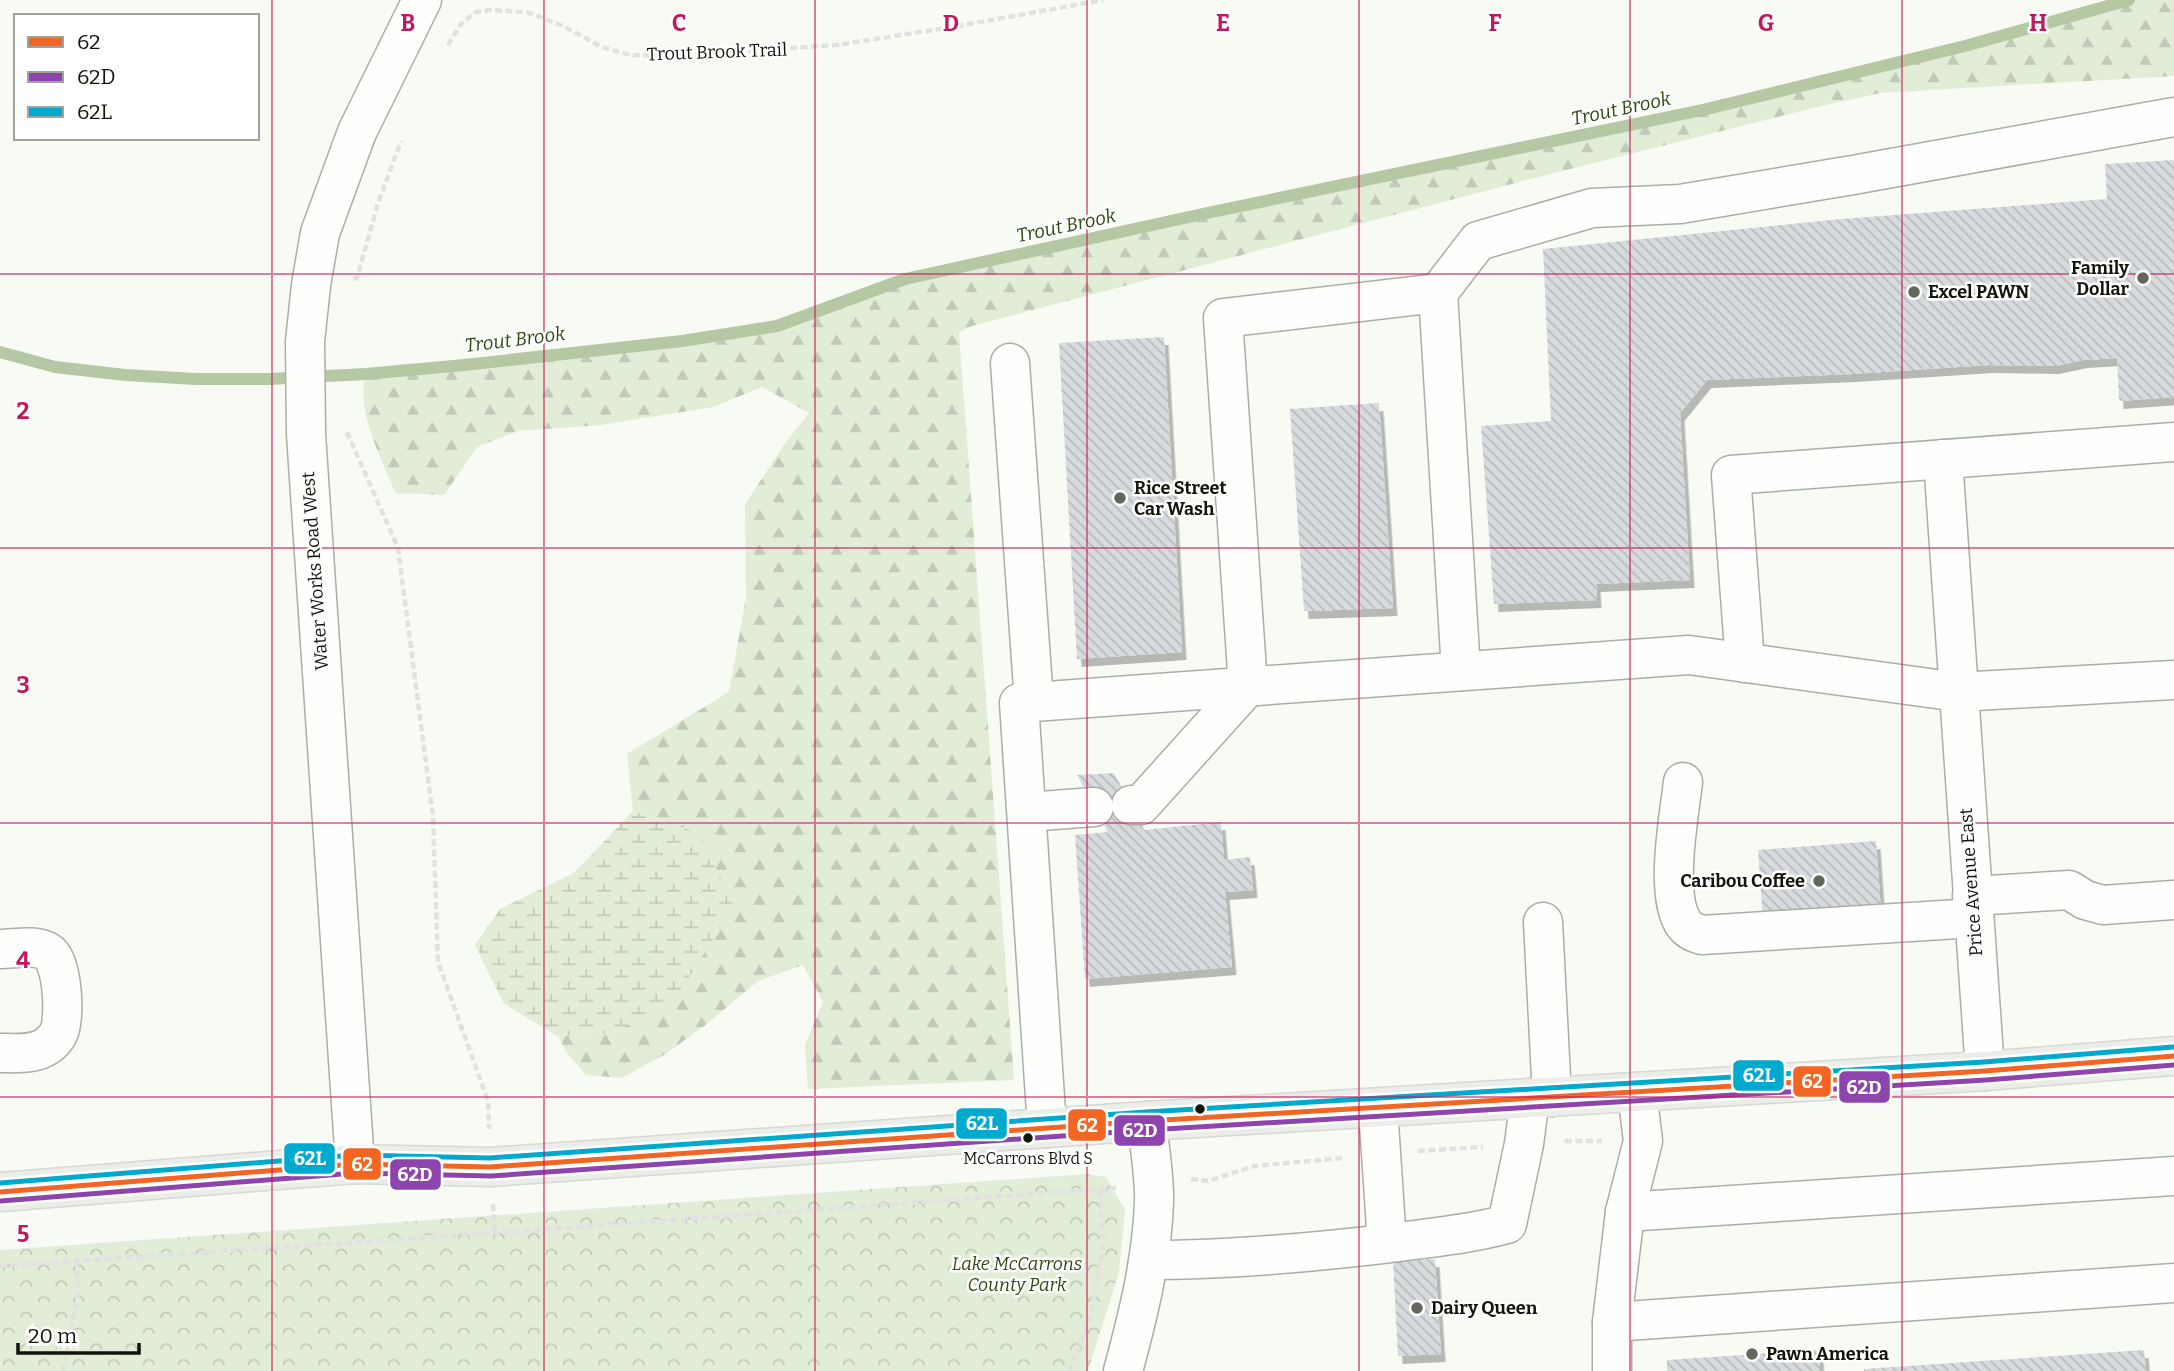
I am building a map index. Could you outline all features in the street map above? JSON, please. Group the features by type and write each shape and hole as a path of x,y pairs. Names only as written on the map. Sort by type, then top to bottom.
{"main road":[{"path":"0,1192 355,1164 490,1167 1147,1121 1985,1071 2174,1056"}],"street":[{"name":"Water Works Road West","path":"355,1164 306,435 305,342 320,233 357,132 422,0"},
{"path":"1461,671 1438,293 1478,241 1591,208 1681,204 2174,117"},
{"path":"1027,812 1141,805 1248,686 1223,317 1438,293"},
{"path":"1010,363 1034,702"},
{"path":"1745,663 1731,475 2174,442"},
{"name":"Price Avenue East","path":"1943,459 1985,1071"},
{"path":"1047,1128 1019,703 1689,655 1958,692 2174,680"},
{"path":"1683,782 1674,868 1678,910 1689,931 1702,935 1973,907 2069,890 2085,900 2103,905 2174,900"},
{"path":"1148,1260 1215,1260 1387,1243 1472,1233 1507,1224 1524,1144 1541,1098 1543,922"},
{"path":"0,949 38,948 50,953 59,966 62,993 59,1032 49,1045 36,1052 0,1054"},
{"path":"1612,1371 1612,1322 1625,1212 1643,1140 1637,1092"},
{"path":"1378,1108 1387,1243"},
{"path":"1123,1371 1140,1309 1155,1199 1147,1121"},
{"path":"1625,1212 2174,1176"},
{"path":"1612,1322 2174,1283"}],"path":[{"name":"Trout Brook Trail","path":"442,54 461,24 476,12 490,10 527,12 563,26 602,47 631,55 671,56 733,54 836,45 1103,0"},
{"path":"345,280 357,278 378,203 402,139"},
{"path":"345,426 398,548 433,817 438,962 488,1101"},
{"path":"0,1266 1113,1188"},
{"path":"1069,1371 1090,1318 1103,1249 1100,1190"},
{"path":"63,1371 78,1294 77,1261"}],"green space":[{"path":"2129,0 2174,0 2174,76 1881,93 1527,180 972,326 959,332 1014,1080 808,1089 805,1045 823,1002 803,965 758,981 666,1054 621,1078 586,1075 567,1053 558,1036 614,1033 699,833 633,811 627,754 729,692 746,597 745,504 786,442 809,413 762,387 713,407 601,425 518,431 477,447 444,495 395,493 367,419 364,404 366,374 777,326 905,279 1965,46"},
{"path":"633,811 699,833 734,906 674,1001 614,1033 557,1036 504,1004 475,945 500,909 574,873"},
{"name":"Lake McCarrons County Park","path":"1087,1174 1106,1177 1125,1210 1119,1272 1088,1371 0,1371 0,1250"}],"building":[{"path":"2174,160 2174,397 2119,401 2117,358 2083,360 2055,366 1988,365 1707,380 1680,413 1690,580 1596,584 1597,600 1494,604 1481,426 1551,421 1543,249 1841,219 2107,199 2105,164"},
{"name":"Rice Street Car Wash","path":"1164,337 1182,652 1077,659 1059,343"},
{"path":"1379,403 1393,608 1304,611 1290,409"},
{"path":"1114,773 1144,830 1221,822 1224,860 1250,857 1253,890 1225,892 1232,967 1085,979 1075,835 1108,832 1077,775"},
{"name":"Caribou Coffee","path":"1876,841 1881,912 1763,922 1758,850"},
{"name":"Dairy Queen","path":"1435,1259 1441,1354 1398,1356 1393,1262"},
{"path":"1819,1350 1820,1371 1667,1371 1667,1360"},
{"path":"2144,1350 2146,1371 1864,1371 1864,1369"}],"waterway":[{"name":"Trout Brook","path":"0,352 55,367 125,375 269,379 464,365 682,341 777,326 905,279 1707,109 1965,46 2129,0"}],"transit line":[{"name":"62L","path":"0,1183 354,1155 490,1158 1146,1112 1984,1062 2173,1047"},
{"name":"62","path":"0,1192 355,1164 490,1167 1147,1121 1985,1071 2174,1056"},
{"name":"62D","path":"1,1201 355,1173 491,1176 1148,1130 1986,1080 2174,1065"}],"place":[{"name":"Family Dollar","path":"2143,278"},
{"name":"Excel PAWN","path":"1914,292"},
{"name":"Rice Street Car Wash","path":"1120,498"},
{"name":"Caribou Coffee","path":"1819,881"},
{"name":"McCarrons Blvd S","path":"1028,1138"},
{"name":"Dairy Queen","path":"1417,1308"},
{"name":"Pawn America","path":"1752,1354"}]}
